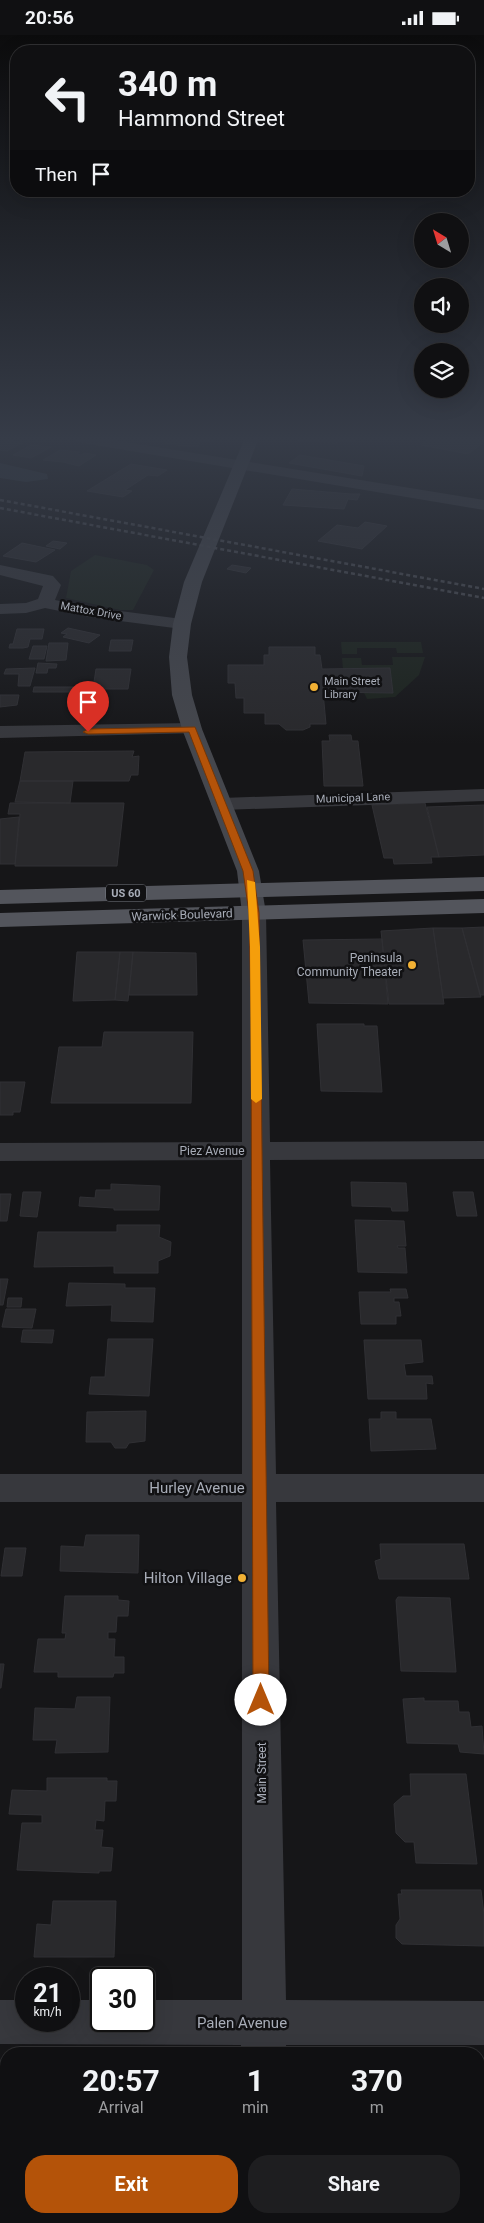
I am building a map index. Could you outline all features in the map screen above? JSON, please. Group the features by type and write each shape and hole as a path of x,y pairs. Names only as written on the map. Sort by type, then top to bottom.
{"main road":[{"name":"Main Street","path":"210,540 193,582 182,624 178,647 178,671 182,695 192,729 248,871 253,902"},
{"name":"Warwick Boulevard","path":"0,920 484,885"},
{"name":"Warwick Boulevard","path":"0,897 484,906"}],"street":[{"path":"0,570 47,580 52,589 45,603"},
{"name":"Mattox Drive","path":"0,609 26,608 45,603 89,612 182,624"},
{"path":"0,732 192,729"},
{"name":"Municipal Lane","path":"222,803 484,795"},
{"name":"Main Street","path":"253,902 257,1151 264,2039"},
{"name":"Piez Avenue","path":"0,1152 484,1150"},
{"name":"Hurley Avenue","path":"0,1488 484,1488"},
{"name":"Palen Avenue","path":"0,2022 264,2039 484,2023"}],"shaded area":[{"path":"95,555 147,565 154,570 133,610 120,610 66,598 71,571"},
{"path":"341,642 421,642 423,653 397,653 396,648 357,648 357,654 342,654"},
{"path":"392,657 425,657 419,675 395,697 367,699 364,693 393,693 390,668 343,669 342,658 361,658 362,665 393,665"}],"building":[{"path":"319,540 372,540 362,549"},
{"path":"53,541 67,543 60,549 46,546"},
{"path":"22,543 55,550 36,562 3,556"},
{"path":"232,565 251,568 246,573 227,569"},
{"path":"68,628 100,635 89,643 63,637 67,634 61,633"},
{"path":"17,629 44,629 42,639 30,639 28,647 9,648 10,644 13,644"},
{"path":"111,640 133,640 131,651 109,651"},
{"path":"49,643 68,643 66,660 46,661"},
{"path":"33,646 47,646 44,659 29,659"},
{"name":"Main Street Library","path":"269,647 315,647 315,655 320,655 322,669 390,668 393,693 323,692 326,724 310,724 310,727 303,730 286,730 279,724 265,724 265,713 244,713 244,698 236,698 235,683 228,683 228,665 264,665 264,655 269,655"},
{"path":"38,663 57,664 56,668 48,668 47,673 36,673"},
{"path":"35,668 30,686 18,686 19,674 4,674 6,669"},
{"path":"96,669 131,669 128,689 85,689 86,682 94,682"},
{"path":"34,687 76,687 75,692 33,692"},
{"path":"0,695 19,695 17,705 0,707"},
{"path":"329,735 351,735 352,741 358,741 363,786 324,786 322,741 330,741"},
{"path":"134,751 132,757 139,756 138,775 131,775 129,781 20,781 25,752"},
{"path":"20,781 73,781 70,803 15,802"},
{"path":"10,803 124,803 117,866 15,866 20,814 8,814"},
{"path":"425,803 439,857 431,857 432,863 394,864 393,858 384,858 372,805"},
{"path":"484,805 484,855 439,857 427,807"},
{"path":"19,817 15,864 0,864 0,819"},
{"path":"484,927 484,995 480,995 462,928"},
{"name":"Peninsula Community Theater","path":"433,928 444,1004 389,1004 381,931"},
{"path":"433,928 462,928 481,997 443,998"},
{"path":"382,939 388,1004 309,1003 303,940"},
{"path":"77,952 120,952 115,1000 73,1001"},
{"path":"120,952 133,952 128,1001 115,1000"},
{"path":"133,952 196,953 197,995 129,995"},
{"path":"317,1024 364,1024 364,1026 377,1026 382,1092 321,1091"},
{"path":"104,1032 193,1032 191,1103 51,1103 59,1047 102,1047"},
{"path":"0,1082 25,1082 20,1112 13,1112 13,1115 0,1115"},
{"path":"351,1182 406,1183 408,1211 392,1211 391,1207 352,1206"},
{"path":"111,1184 160,1186 159,1210 114,1210 114,1208 79,1206 80,1197 95,1198 96,1190 111,1190"},
{"path":"23,1192 41,1192 37,1217 20,1216"},
{"path":"453,1192 473,1192 477,1216 457,1216"},
{"path":"0,1194 11,1194 7,1221 0,1221"},
{"path":"355,1220 404,1221 406,1246 397,1246 398,1248 405,1248 407,1273 358,1272"},
{"path":"117,1225 160,1225 159,1237 171,1242 170,1256 158,1261 158,1273 114,1273 114,1266 34,1267 38,1232 117,1232"},
{"path":"0,1279 8,1279 3,1305 0,1305"},
{"path":"69,1283 125,1284 125,1288 155,1288 153,1322 111,1321 112,1305 66,1306"},
{"path":"390,1289 406,1289 408,1298 394,1298 394,1302 399,1302 401,1316 396,1316 396,1324 361,1324 359,1292 391,1292"},
{"path":"8,1298 22,1298 21,1307 7,1307"},
{"path":"6,1309 36,1309 32,1328 2,1327"},
{"path":"23,1330 54,1330 52,1343 21,1342"},
{"path":"108,1339 153,1339 149,1396 89,1394 91,1377 105,1377"},
{"path":"364,1340 421,1340 423,1362 404,1364 406,1376 432,1376 433,1384 426,1383 427,1399 368,1399"},
{"path":"146,1411 145,1441 129,1443 126,1448 115,1448 111,1442 86,1442 87,1412"},
{"path":"381,1412 396,1412 396,1419 431,1419 436,1449 371,1451 369,1419 381,1419"},
{"path":"86,1535 139,1535 138,1573 60,1571 61,1546 84,1547"},
{"path":"380,1544 464,1544 469,1579 379,1579 375,1561 381,1559"},
{"path":"5,1548 26,1548 22,1576 1,1576"},
{"path":"65,1596 118,1596 118,1600 129,1601 128,1616 117,1616 116,1632 108,1632 108,1639 115,1639 114,1657 124,1657 124,1673 114,1673 113,1677 58,1677 58,1672 34,1672 38,1639 65,1639 66,1633 62,1633"},
{"path":"398,1597 450,1598 456,1672 401,1671 396,1600"},
{"path":"0,1664 4,1664 1,1688 0,1688"},
{"path":"77,1697 110,1697 108,1752 55,1753 57,1740 33,1740 35,1708 75,1709"},
{"path":"424,1698 424,1701 458,1701 459,1712 469,1712 471,1727 482,1726 484,1754 460,1752 458,1744 407,1743 403,1699"},
{"path":"410,1774 466,1774 477,1864 416,1863 414,1842 405,1842 396,1833 394,1804 403,1796 411,1796"},
{"path":"47,1778 107,1778 107,1781 117,1781 116,1801 105,1801 104,1821 96,1820 95,1830 103,1830 101,1847 113,1848 111,1871 99,1871 99,1873 17,1870 22,1823 42,1823 42,1815 9,1814 12,1790 47,1791"},
{"path":"401,1890 481,1890 484,1914 484,1946 402,1944 396,1938 396,1925 400,1919 398,1894 402,1894"},
{"path":"53,1901 116,1901 114,1957 34,1957 37,1924 51,1925"}],"railway":[{"path":"173,540 484,598"},
{"path":"218,540 484,589"}],"slow traffic":[{"path":"250,882 254,913 255,947 256,1099"}],"place":[{"name":"Main Street Library","path":"314,687"},
{"name":"Peninsula Community Theater","path":"412,965"},
{"name":"Hilton Village","path":"242,1578"}],"route":[{"path":"88,732 192,729 248,871 254,913 256,1012 261,1700"}]}
